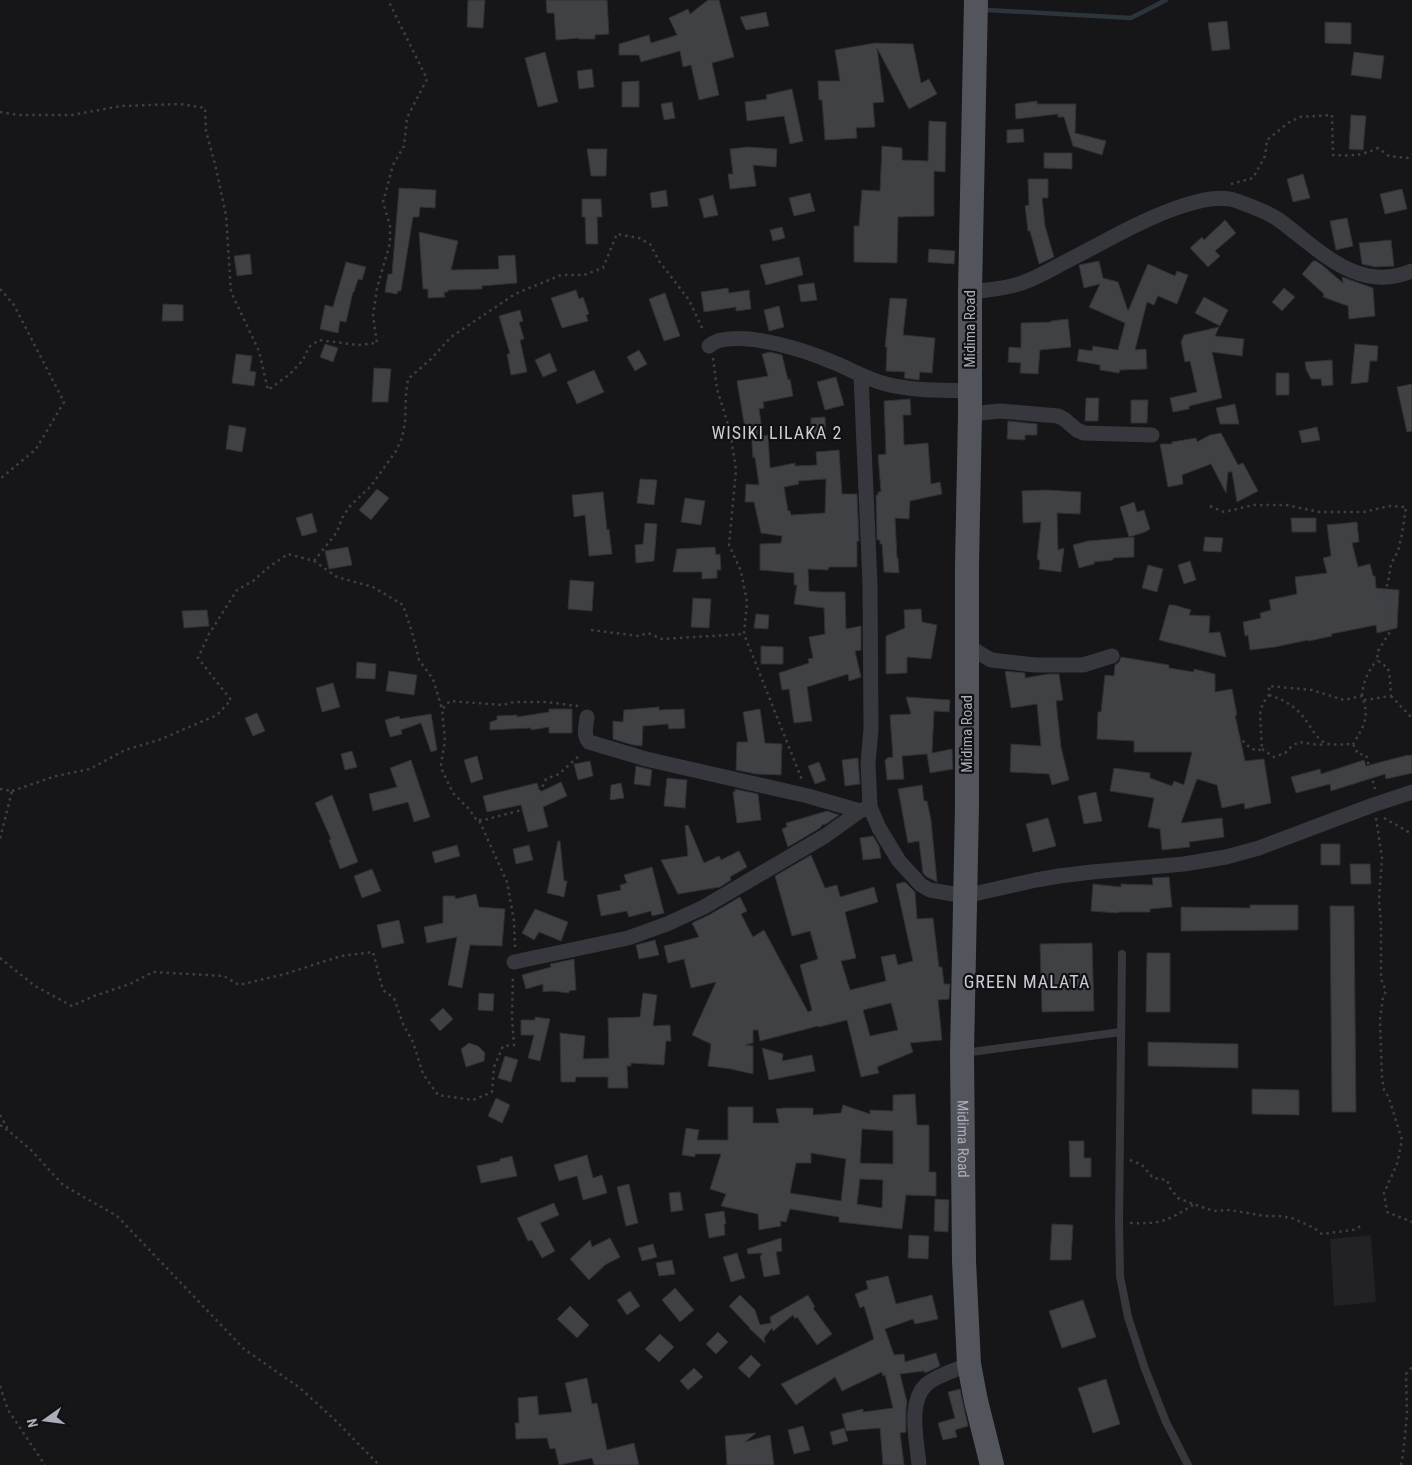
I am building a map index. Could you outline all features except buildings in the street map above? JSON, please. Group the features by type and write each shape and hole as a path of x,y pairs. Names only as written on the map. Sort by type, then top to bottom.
{"main road":[{"name":"Midima Road","path":"976,0 970,292 966,645 967,806 962,1053 964,1261 969,1364 992,1465"}],"street":[{"path":"970,292 999,289 1022,283 1136,224 1162,213 1211,199 1230,199 1252,206 1277,219 1330,259 1349,270 1368,276 1385,277 1412,271"},
{"path":"709,346 721,340 738,338 783,345 829,360 861,376 886,384 917,389 1000,412 1058,416 1064,418 1077,430 1084,432 1152,435"},
{"path":"861,376 870,584 872,729 865,809 899,861 921,885 930,890 965,896 1059,876 1184,864 1226,857 1259,848 1412,792"},
{"path":"966,645 991,660 1035,664 1083,665 1112,656"},
{"path":"587,717 585,733 589,742 646,759 865,809"},
{"path":"514,962 628,938 667,924 704,907 825,836 865,809"},
{"path":"919,1465 914,1412 918,1395 928,1384 969,1364"}],"lane":[{"path":"1122,954 1120,1276 1128,1317 1145,1369 1166,1422 1188,1465"},
{"path":"962,1053 1121,1032"}],"path":[{"path":"0,112 19,116 72,114 121,106 180,104 204,108 206,131 226,215 231,292 259,351 268,390 290,374 303,360 309,347 319,340 358,345 378,343 373,316 377,288 390,243 390,226 383,202 393,165 404,146 407,118 427,79 388,0"},
{"path":"1211,199 1215,192 1228,185 1253,178 1265,156 1267,140 1288,123 1300,117 1332,115 1333,155 1350,156 1365,154 1378,148 1389,156 1407,158 1412,156"},
{"path":"314,561 336,532 350,506 361,497 380,475 396,451 402,438 405,423 408,379 431,359 450,337 515,294 561,275 584,275 602,268 617,234 639,238 650,244 659,261 689,300 701,324 715,362 717,388 730,430 736,470 729,545 741,571 747,602 744,634 808,796"},
{"path":"0,290 14,305 64,402 36,449 0,479"},
{"path":"1210,506 1224,512 1262,505 1286,505 1320,512 1364,512 1389,506 1406,507 1398,551 1391,564 1385,590 1384,599 1391,606 1390,632 1378,651 1377,660 1366,676 1362,696 1366,708 1365,720 1353,744"},
{"path":"0,789 12,791 56,776 90,769 125,750 159,740 217,715 231,700 198,658 209,634 237,590 253,581 288,554 314,561 337,577 373,587 403,605 419,660 433,679 442,709 445,741 441,764 442,770 453,793 479,820 507,882 514,920 512,1017 514,1044 503,1046 494,1067 492,1092 473,1100 438,1094 423,1074 413,1042 403,1024 394,998 383,990 373,952 341,956 285,974 238,984 224,976 152,972 130,984 94,996 72,1006 35,986 0,958"},
{"path":"591,630 639,636 648,633 662,639 744,634"},
{"path":"1377,660 1388,668 1391,696 1412,718"},
{"path":"1353,744 1324,743 1320,745 1299,742 1274,757 1262,748 1260,714 1263,703 1269,695 1269,686 1312,690 1344,700 1362,696"},
{"path":"1269,695 1283,699 1289,704 1303,717 1324,743"},
{"path":"1364,700 1391,696"},
{"path":"442,709 450,701 503,705 514,702 546,702 587,707 587,717"},
{"path":"1238,736 1249,747 1257,751 1262,748"},
{"path":"479,820 533,807 546,780 559,774 583,752 589,742"},
{"path":"1353,744 1358,754 1366,755 1376,797 1373,805 1382,858 1380,980 1386,991 1383,997 1380,1020 1381,1062 1384,1090 1389,1098 1402,1140 1398,1164 1384,1193 1387,1212 1412,1222"},
{"path":"0,839 12,791"},
{"path":"1373,805 1385,818 1412,834"},
{"path":"0,1115 10,1132"},
{"path":"0,1125 32,1150 63,1185 117,1216 244,1349 300,1388 379,1465"},
{"path":"1120,1155 1142,1165 1153,1178 1167,1180 1170,1188 1178,1198 1214,1211 1230,1210 1292,1218 1314,1228 1322,1234 1354,1230 1361,1226"},
{"path":"1119,1222 1158,1223 1173,1217 1193,1204"},
{"path":"1401,1465 1407,1414 1406,1374 1412,1367"},
{"path":"0,1386 8,1410 45,1465"}],"shaded area":[{"path":"1371,1235 1376,1302 1334,1306 1330,1239"}],"waterway":[{"path":"987,10 1131,18 1166,0"}],"district":[{"name":"WISIKI LILAKA 2","path":"777,433"},
{"name":"GREEN MALATA","path":"1027,982"}]}
